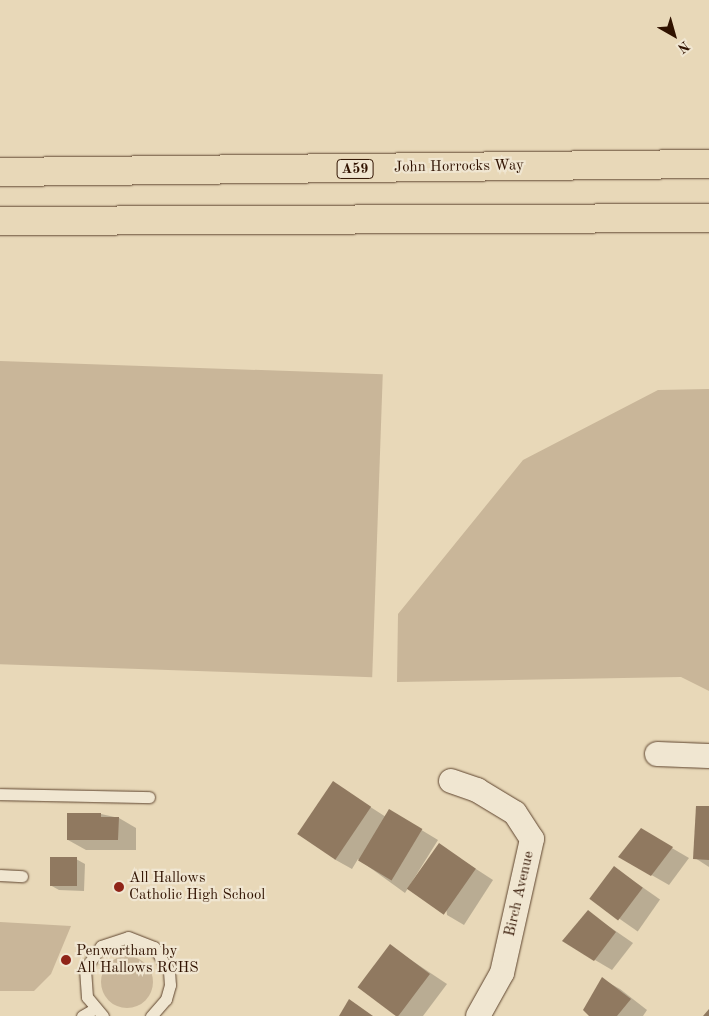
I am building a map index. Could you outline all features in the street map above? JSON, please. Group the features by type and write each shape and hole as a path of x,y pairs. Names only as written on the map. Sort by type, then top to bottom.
{"highway":[{"name":"John Horrocks Way","path":"0,172 709,164"},
{"path":"0,221 709,218"}],"street":[{"path":"657,754 709,756"},
{"name":"Birch Avenue","path":"451,781 477,790 515,813 532,839 502,973 478,1016"}],"lane":[{"path":"0,794 150,797"},
{"path":"0,875 22,876"},
{"path":"82,1016 98,1012 84,983 88,962 101,946 128,937 142,940 154,947 169,971 170,985 166,999 150,1016"}],"shaded area":[{"path":"0,361 383,374 372,677 0,664"},
{"path":"709,389 709,691 681,677 397,682 398,614 523,460 658,390"},
{"path":"0,922 71,926 51,974 34,991 0,991"},
{"path":"122,956 132,956 146,963 153,977 153,987 146,1001 132,1008 122,1008 112,1004 105,997 101,987 101,977 105,967 112,960"}],"building":[{"path":"333,781 371,807 335,860 297,834"},
{"path":"696,806 709,806 709,860 693,859"},
{"path":"389,809 422,829 392,881 358,860"},
{"path":"67,813 101,813 101,817 119,817 118,840 67,840"},
{"path":"641,828 673,847 651,876 618,857"},
{"path":"439,843 476,869 444,915 407,889"},
{"path":"50,857 77,857 77,886 50,886"},
{"path":"614,866 643,888 618,920 589,899"},
{"path":"588,910 616,932 594,961 562,941"},
{"path":"390,944 430,974 398,1016 358,987"},
{"path":"602,977 631,999 617,1016 589,1016 583,1010"},
{"path":"349,999 373,1016 339,1016"},
{"path":"709,1009 709,1016 703,1016"}],"place":[{"name":"All Hallows Catholic High School","path":"119,887"},
{"name":"Penwortham by All Hallows RCHS","path":"66,960"}]}
